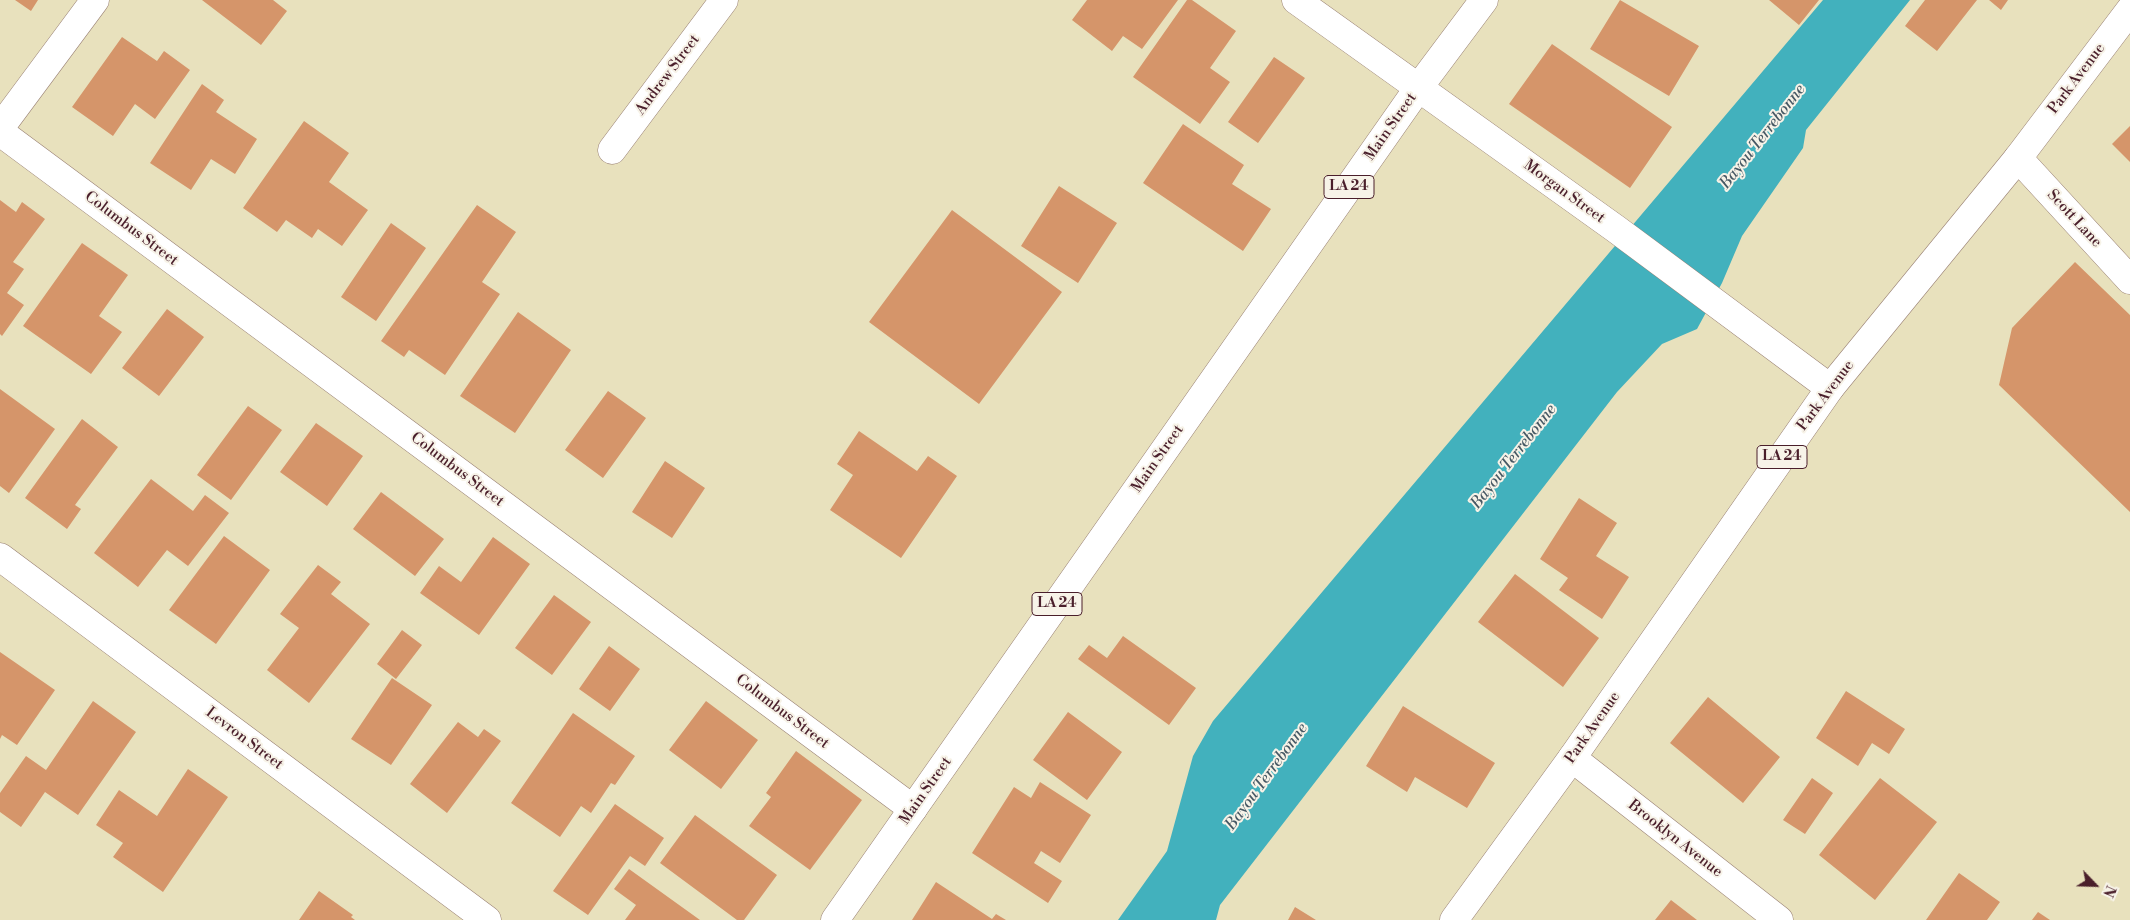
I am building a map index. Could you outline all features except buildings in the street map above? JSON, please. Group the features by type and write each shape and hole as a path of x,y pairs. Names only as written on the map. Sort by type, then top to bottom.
{"street":[{"path":"0,128 95,0"},
{"name":"Andrew Street","path":"612,150 724,0"},
{"name":"Morgan Street","path":"1296,0 1616,229 1830,388"},
{"name":"Main Street","path":"835,920 1419,87 1484,0"},
{"name":"Park Avenue","path":"1454,920 1572,758 1830,388 2018,158 2130,10"},
{"name":"Columbus Street","path":"0,132 913,809"},
{"name":"Scott Lane","path":"2018,158 2130,280"},
{"name":"Levron Street","path":"0,557 487,920"},
{"name":"Brooklyn Avenue","path":"1572,758 1779,920"}],"water":[{"name":"Bayou Terrebonne","path":"1823,0 1910,0 1806,130 1803,148 1742,236 1722,283 1697,329 1662,344 1617,392 1220,905 1216,920 1118,920 1167,851 1193,756 1213,721"}]}
